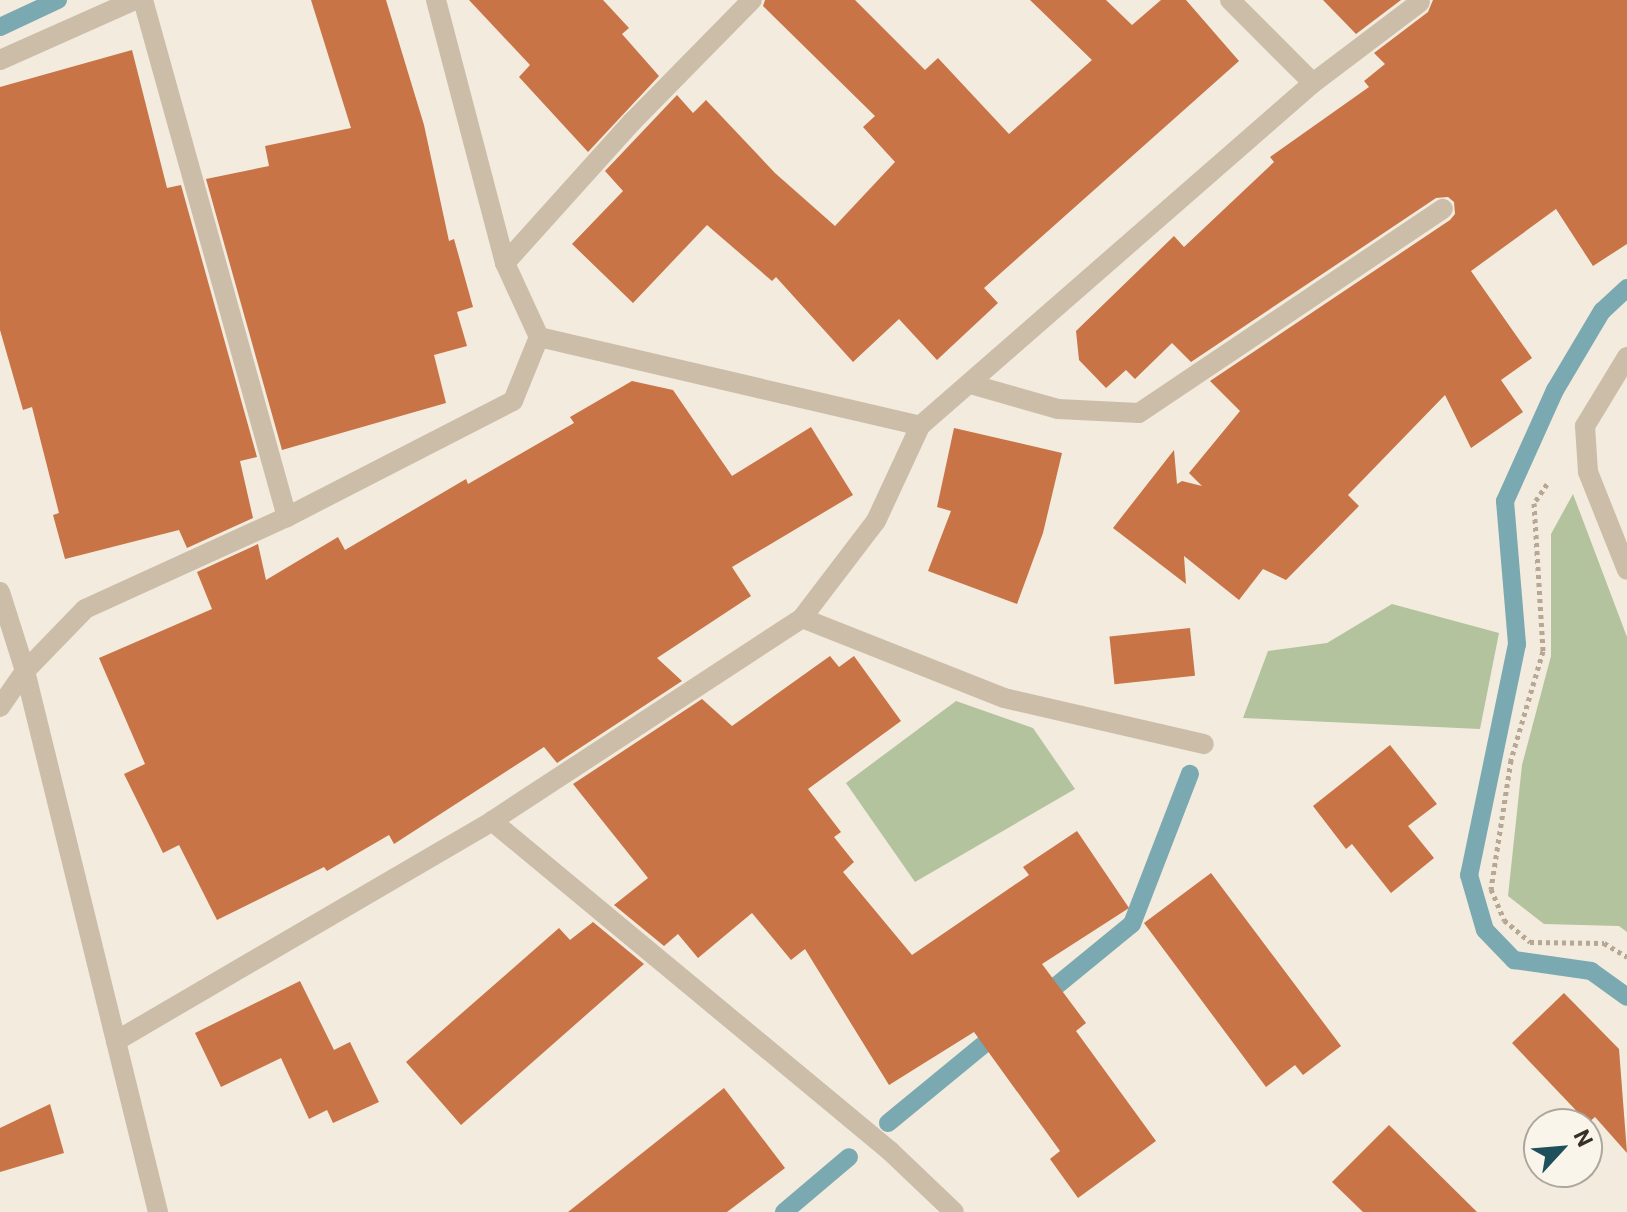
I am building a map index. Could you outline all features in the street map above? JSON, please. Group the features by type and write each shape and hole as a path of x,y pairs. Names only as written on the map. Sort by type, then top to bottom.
{"street":[{"path":"0,60 135,0"},
{"path":"143,0 287,517"},
{"path":"0,707 25,671 85,609 287,517 513,401 539,337 505,263 436,0"},
{"path":"505,263 632,122 752,0"},
{"path":"1230,0 1313,83"},
{"path":"116,1041 492,821 802,618 876,521 920,426 1313,83 1420,2"},
{"path":"970,384 1058,409 1139,413 1443,209"},
{"path":"539,337 920,426"},
{"path":"1627,357 1585,426 1588,472 1627,570"},
{"path":"0,592 25,671 158,1212"},
{"path":"802,618 1004,698 1204,744"},
{"path":"492,821 890,1151 954,1212"}],"path":[{"path":"1585,426 1534,503 1543,651 1511,760 1491,889 1504,920 1530,942 1604,943 1627,957"}],"green space":[{"path":"1573,494 1627,637 1627,932 1619,926 1544,924 1508,896 1522,765 1551,656 1551,534"},
{"path":"1392,604 1499,633 1480,729 1243,718 1268,651 1327,643"},
{"path":"956,701 1033,728 1075,789 915,882 846,783"}],"building":[{"path":"311,0 386,0 424,125 449,241 454,239 473,307 457,312 467,346 434,355 446,403 282,450 206,179 269,166 265,146 351,128"},
{"path":"469,0 603,0 629,28 622,34 659,76 588,152 519,77 530,65"},
{"path":"765,0 855,0 925,70 938,58 1009,134 1092,60 1030,0 1106,0 1132,25 1161,0 1186,0 1239,61 984,288 998,303 937,360 899,319 853,362 776,277 772,281 707,225 633,303 572,244 623,191 605,171 677,95 693,113 706,100 775,173 835,226 895,162 863,127 875,116 763,6"},
{"path":"1323,0 1401,0 1356,34"},
{"path":"1433,0 1627,0 1627,244 1593,266 1556,209 1471,271 1532,358 1501,380 1523,412 1471,448 1445,395 1348,495 1359,506 1286,580 1263,569 1239,600 1184,556 1186,584 1113,528 1174,450 1177,484 1182,481 1202,486 1189,473 1240,411 1210,381 1450,220 1455,214 1454,202 1448,197 1436,198 1191,362 1172,343 1135,379 1126,370 1106,388 1079,360 1076,331 1174,236 1184,247 1274,162 1270,157 1369,87 1364,81 1385,64 1374,53 1428,12"},
{"path":"132,50 167,188 181,185 257,457 240,461 253,518 187,548 179,530 65,559 53,515 59,513 32,407 23,410 0,330 0,87"},
{"path":"632,381 673,390 732,476 811,427 853,495 732,567 751,596 657,658 682,681 557,763 544,747 394,844 389,835 327,871 324,867 217,920 179,845 163,853 124,774 145,764 99,658 212,609 197,572 258,544 266,580 338,537 345,550 466,479 468,484 574,423 570,417"},
{"path":"954,428 1062,453 1043,533 1017,604 928,571 951,511 937,507"},
{"path":"1190,628 1195,676 1114,684 1109,636"},
{"path":"830,656 839,667 854,656 901,721 808,789 841,832 834,837 854,862 843,872 912,955 1029,875 1023,867 1077,831 1129,908 1042,964 1086,1023 1076,1031 1156,1141 1078,1198 1050,1159 1060,1151 974,1032 889,1085 805,949 791,960 752,913 698,958 678,934 664,946 614,905 648,878 573,784 702,699 732,726"},
{"path":"1390,745 1437,804 1408,826 1434,858 1391,893 1352,844 1346,849 1313,806"},
{"path":"1211,873 1341,1046 1303,1075 1295,1065 1266,1087 1144,923"},
{"path":"593,922 644,964 461,1125 406,1062 559,928 570,940"},
{"path":"300,981 334,1050 350,1042 379,1102 333,1123 327,1110 309,1119 281,1058 221,1087 195,1033"},
{"path":"1564,993 1619,1049 1627,1153 1603,1126 1603,1108 1574,1108 1512,1043"},
{"path":"724,1088 785,1168 727,1212 568,1212"},
{"path":"50,1104 64,1153 0,1172 0,1128"},
{"path":"1389,1125 1477,1212 1363,1212 1332,1182"}],"waterway":[{"path":"0,27 58,0"},
{"path":"1627,288 1602,311 1555,390 1505,501 1517,644 1469,875 1485,930 1514,960 1591,971 1627,997"},
{"path":"1039,1000 1132,924 1190,774"},
{"path":"888,1123 1000,1031"},
{"path":"784,1212 849,1157"}]}
